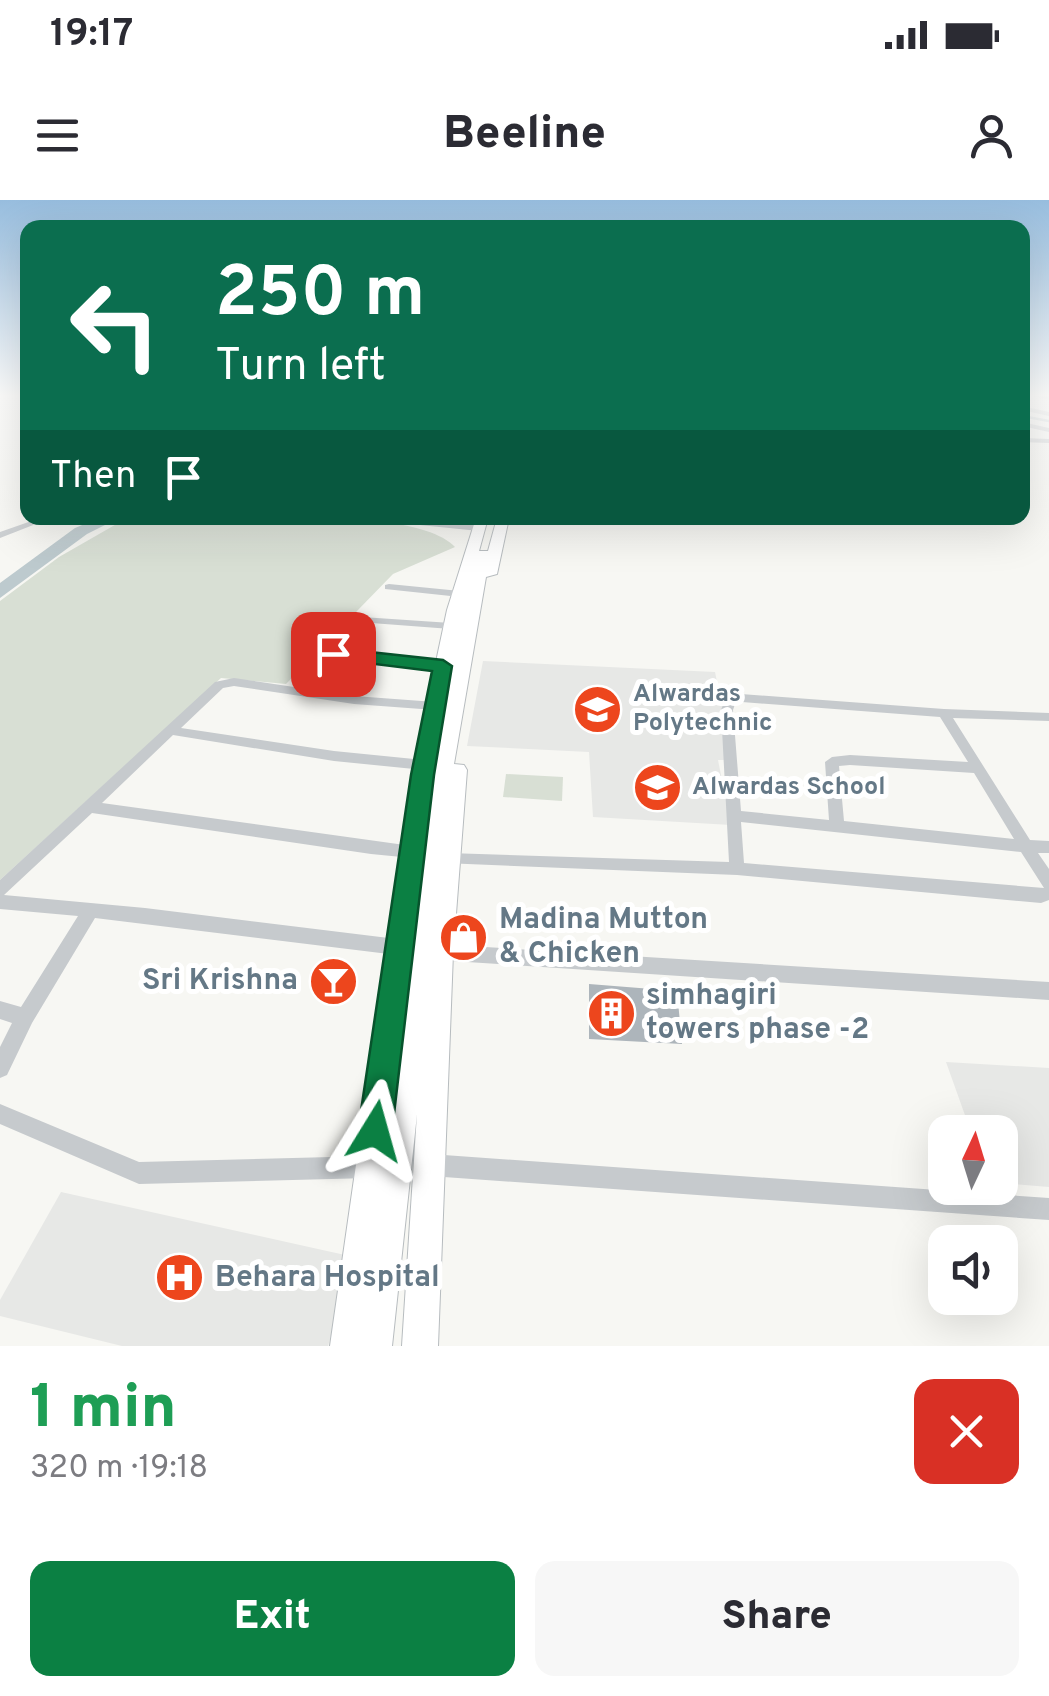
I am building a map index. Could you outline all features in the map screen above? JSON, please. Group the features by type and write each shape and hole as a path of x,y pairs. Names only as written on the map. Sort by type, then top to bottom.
{"main road":[{"path":"420,1346 430,1165 412,852 424,764 451,626 487,525"},
{"path":"348,1346 370,1167 420,950 448,859 488,525"},
{"path":"374,1346 449,727 488,525"}],"street":[{"path":"0,535 27,525"},
{"path":"388,587 460,594"},
{"path":"362,620 451,626"},
{"path":"333,654 443,666"},
{"path":"0,890 173,731 213,689 227,682 354,700 435,706"},
{"path":"737,870 727,710 734,699 1048,719"},
{"path":"944,713 1049,883"},
{"path":"173,731 334,756 424,764"},
{"path":"837,826 830,767 838,760 978,768"},
{"path":"88,807 171,816 308,842 412,852"},
{"path":"735,816 1049,847"},
{"path":"448,859 737,870 1042,896 1049,893"},
{"path":"0,902 420,950 1049,991"},
{"path":"0,1068 25,1017 91,910"},
{"path":"0,1010 25,1017"},
{"path":"0,1114 139,1173 370,1167"},
{"path":"430,1165 1049,1209"}],"shaded area":[{"path":"115,525 403,525 432,533 455,547 393,574 286,684 221,678 0,880 0,601 59,557"},
{"name":"Alwardas Polytechnic","path":"483,661 715,672 733,760 718,760 731,825 593,817 589,752 467,746"},
{"path":"506,774 563,777 562,801 503,797"},
{"path":"946,1062 1049,1068 1049,1187 1018,1184 1018,1115 965,1115"},
{"name":"Behara Hospital","path":"61,1192 354,1257 328,1346 122,1346 0,1316 0,1300"}],"building":[{"path":"589,984 677,991 682,1044 589,1039"}],"waterway":[{"path":"0,592 81,531 95,525"}],"place":[{"name":"Alwardas Polytechnic","path":"598,709"},
{"name":"Alwardas School","path":"657,788"},
{"name":"Madina Mutton & Chicken","path":"464,937"},
{"name":"Sri Krishna","path":"333,981"},
{"name":"simhagiri towers phase -2","path":"611,1013"},
{"name":"Behara Hospital","path":"180,1278"}],"route":[{"path":"333,654 443,666 422,775 375,1131"}]}
